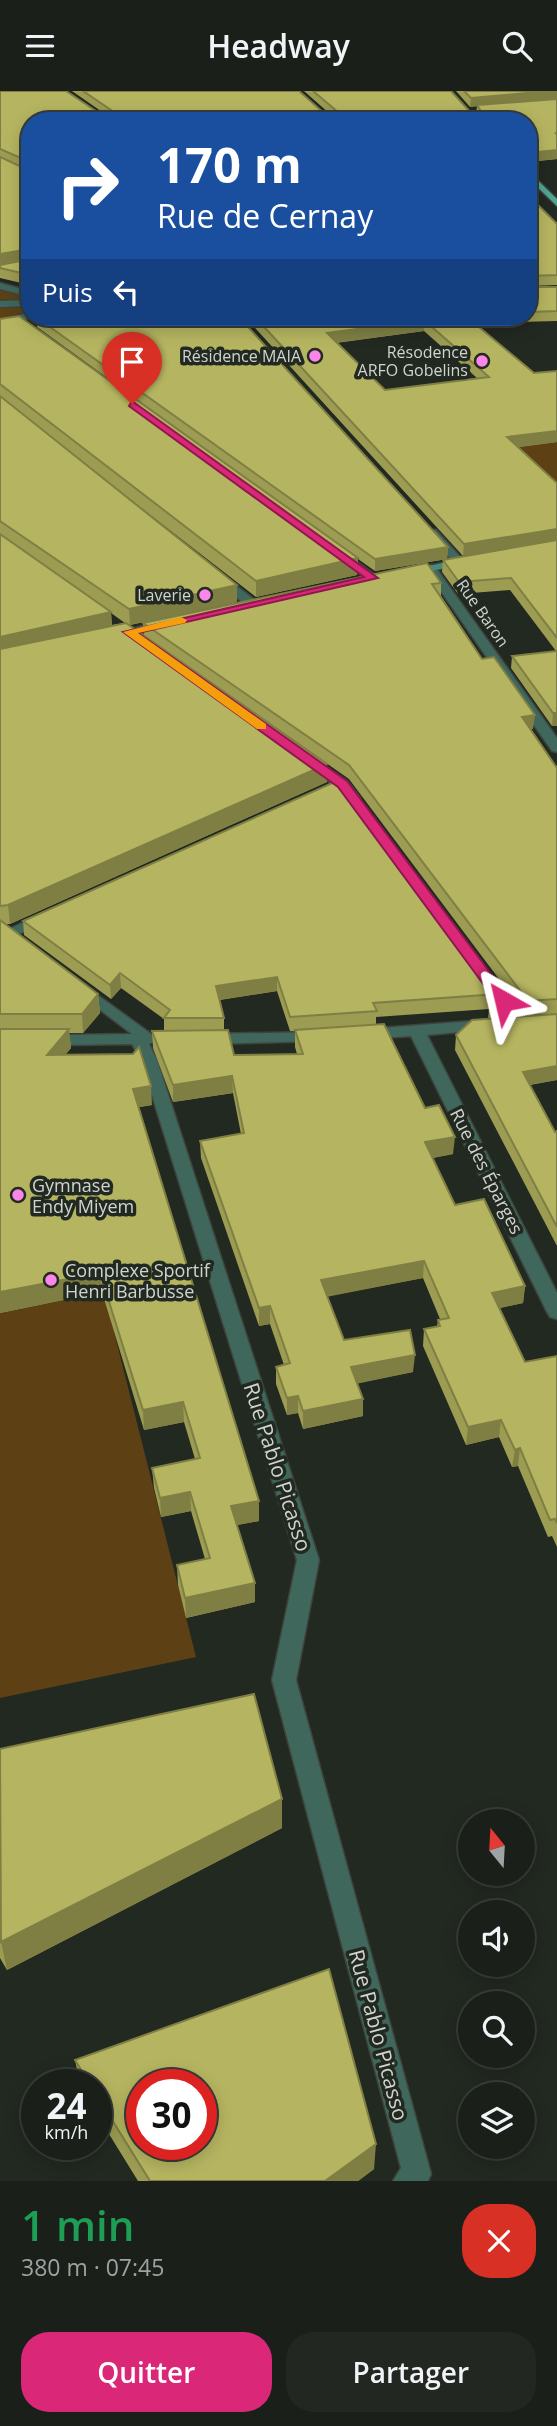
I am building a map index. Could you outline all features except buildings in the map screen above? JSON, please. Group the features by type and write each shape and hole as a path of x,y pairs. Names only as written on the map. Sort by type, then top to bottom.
{"main road":[{"path":"537,183 557,204"},
{"path":"359,581 482,558"},
{"path":"238,607 265,601"},
{"path":"93,640 135,636 184,620"}],"street":[{"path":"0,286 21,292"},
{"path":"0,303 21,303"},
{"path":"0,324 21,318"},
{"path":"17,320 21,323"},
{"path":"25,326 34,333"},
{"path":"424,522 459,562"},
{"path":"328,546 384,576"},
{"name":"Rue Baron","path":"430,567 557,748"},
{"path":"210,570 252,604"},
{"path":"115,622 135,636"},
{"path":"297,752 358,806"},
{"path":"9,934 58,911"},
{"path":"63,974 150,1039"},
{"path":"189,1039 342,1036 526,1023 487,979"},
{"name":"Rue des Éparges","path":"416,1030 557,1312"},
{"path":"0,1041 150,1039"},
{"name":"Rue Pablo Picasso","path":"150,1039 149,1060 308,1560 284,1679 417,2174 407,2181"}],"shaded area":[{"path":"0,288 21,295 21,315 0,321"},
{"path":"557,435 557,495 498,441"},
{"name":"Complexe Sportif Henri Barbusse","path":"0,1058 45,1058 196,1657 0,1698"}],"slow traffic":[{"path":"181,620 129,632 261,726"}],"place":[{"name":"Résidence MAIA","path":"315,356"},
{"name":"Résodence ARFO Gobelins","path":"482,361"},
{"name":"Laverie","path":"205,595"},
{"name":"Gymnase Endy Miyem","path":"18,1195"},
{"name":"Complexe Sportif Henri Barbusse","path":"51,1280"}],"route":[{"path":"132,404 373,578 129,632 342,784 504,1001"}]}
